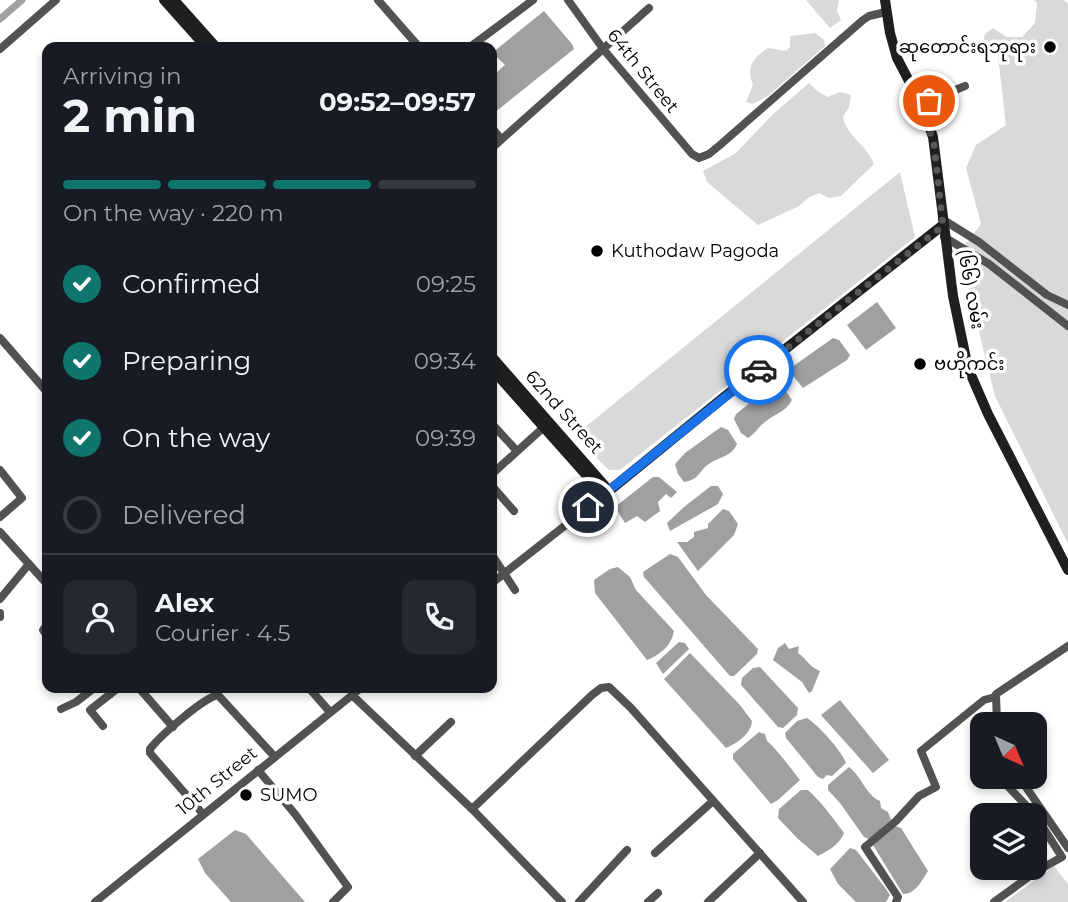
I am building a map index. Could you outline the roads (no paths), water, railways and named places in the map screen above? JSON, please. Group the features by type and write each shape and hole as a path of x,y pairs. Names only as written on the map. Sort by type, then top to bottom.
{"main road":[{"path":"164,0 202,42"},
{"path":"174,0 212,42"},
{"name":"(၆၆) လမ်း","path":"884,0 897,58 922,106 933,137 953,296 968,368 1004,447 1068,570"},
{"path":"607,493 943,227"},
{"name":"62nd Street","path":"497,363 607,493"},
{"name":"62nd Street","path":"497,375 544,427 567,448"}],"street":[{"path":"0,48 56,0"},
{"path":"378,0 415,42"},
{"name":"64th Street","path":"568,0 604,50 692,154 699,158 720,145 863,20 886,12"},
{"path":"477,42 529,2"},
{"path":"497,143 649,8"},
{"path":"922,106 965,86"},
{"path":"497,134 501,139"},
{"path":"943,227 979,242 1039,290 1068,305"},
{"path":"943,227 1068,326"},
{"path":"0,338 42,386"},
{"path":"497,469 544,427"},
{"path":"497,429 517,451"},
{"path":"0,470 22,498 0,517"},
{"path":"497,492 514,511"},
{"path":"497,579 607,493"},
{"path":"2,537 42,578"},
{"path":"497,562 515,590"},
{"path":"0,599 29,564"},
{"path":"896,902 898,897 865,847 896,821 919,796 936,787 921,751 984,700 995,697 1068,646"},
{"path":"472,809 592,695 605,687 618,694 803,902"},
{"path":"61,709 76,702 86,693"},
{"path":"103,726 90,710 112,693"},
{"path":"143,693 173,727"},
{"path":"313,693 330,712"},
{"name":"10th Street","path":"94,902 355,693"},
{"path":"204,814 150,754 153,744 173,727 212,696 218,695 274,756"},
{"path":"352,695 472,809 562,902"},
{"path":"995,697 996,712"},
{"path":"415,756 451,722"},
{"path":"258,770 295,814 348,887 333,902"},
{"path":"994,902 1037,871 1062,857 1035,815 1010,789"},
{"path":"1027,789 1068,848"},
{"path":"655,853 713,801"},
{"path":"579,902 627,850"},
{"path":"708,902 760,853"},
{"path":"648,902 658,893"}],"waterway":[{"path":"0,19 22,0"}],"place":[{"name":"ဆုတောင်းရဘုရား","path":"1050,47"},
{"name":"Kuthodaw Pagoda","path":"597,251"},
{"name":"ဗဟိုကင်း","path":"920,364"},
{"name":"SUMO","path":"246,795"}]}
